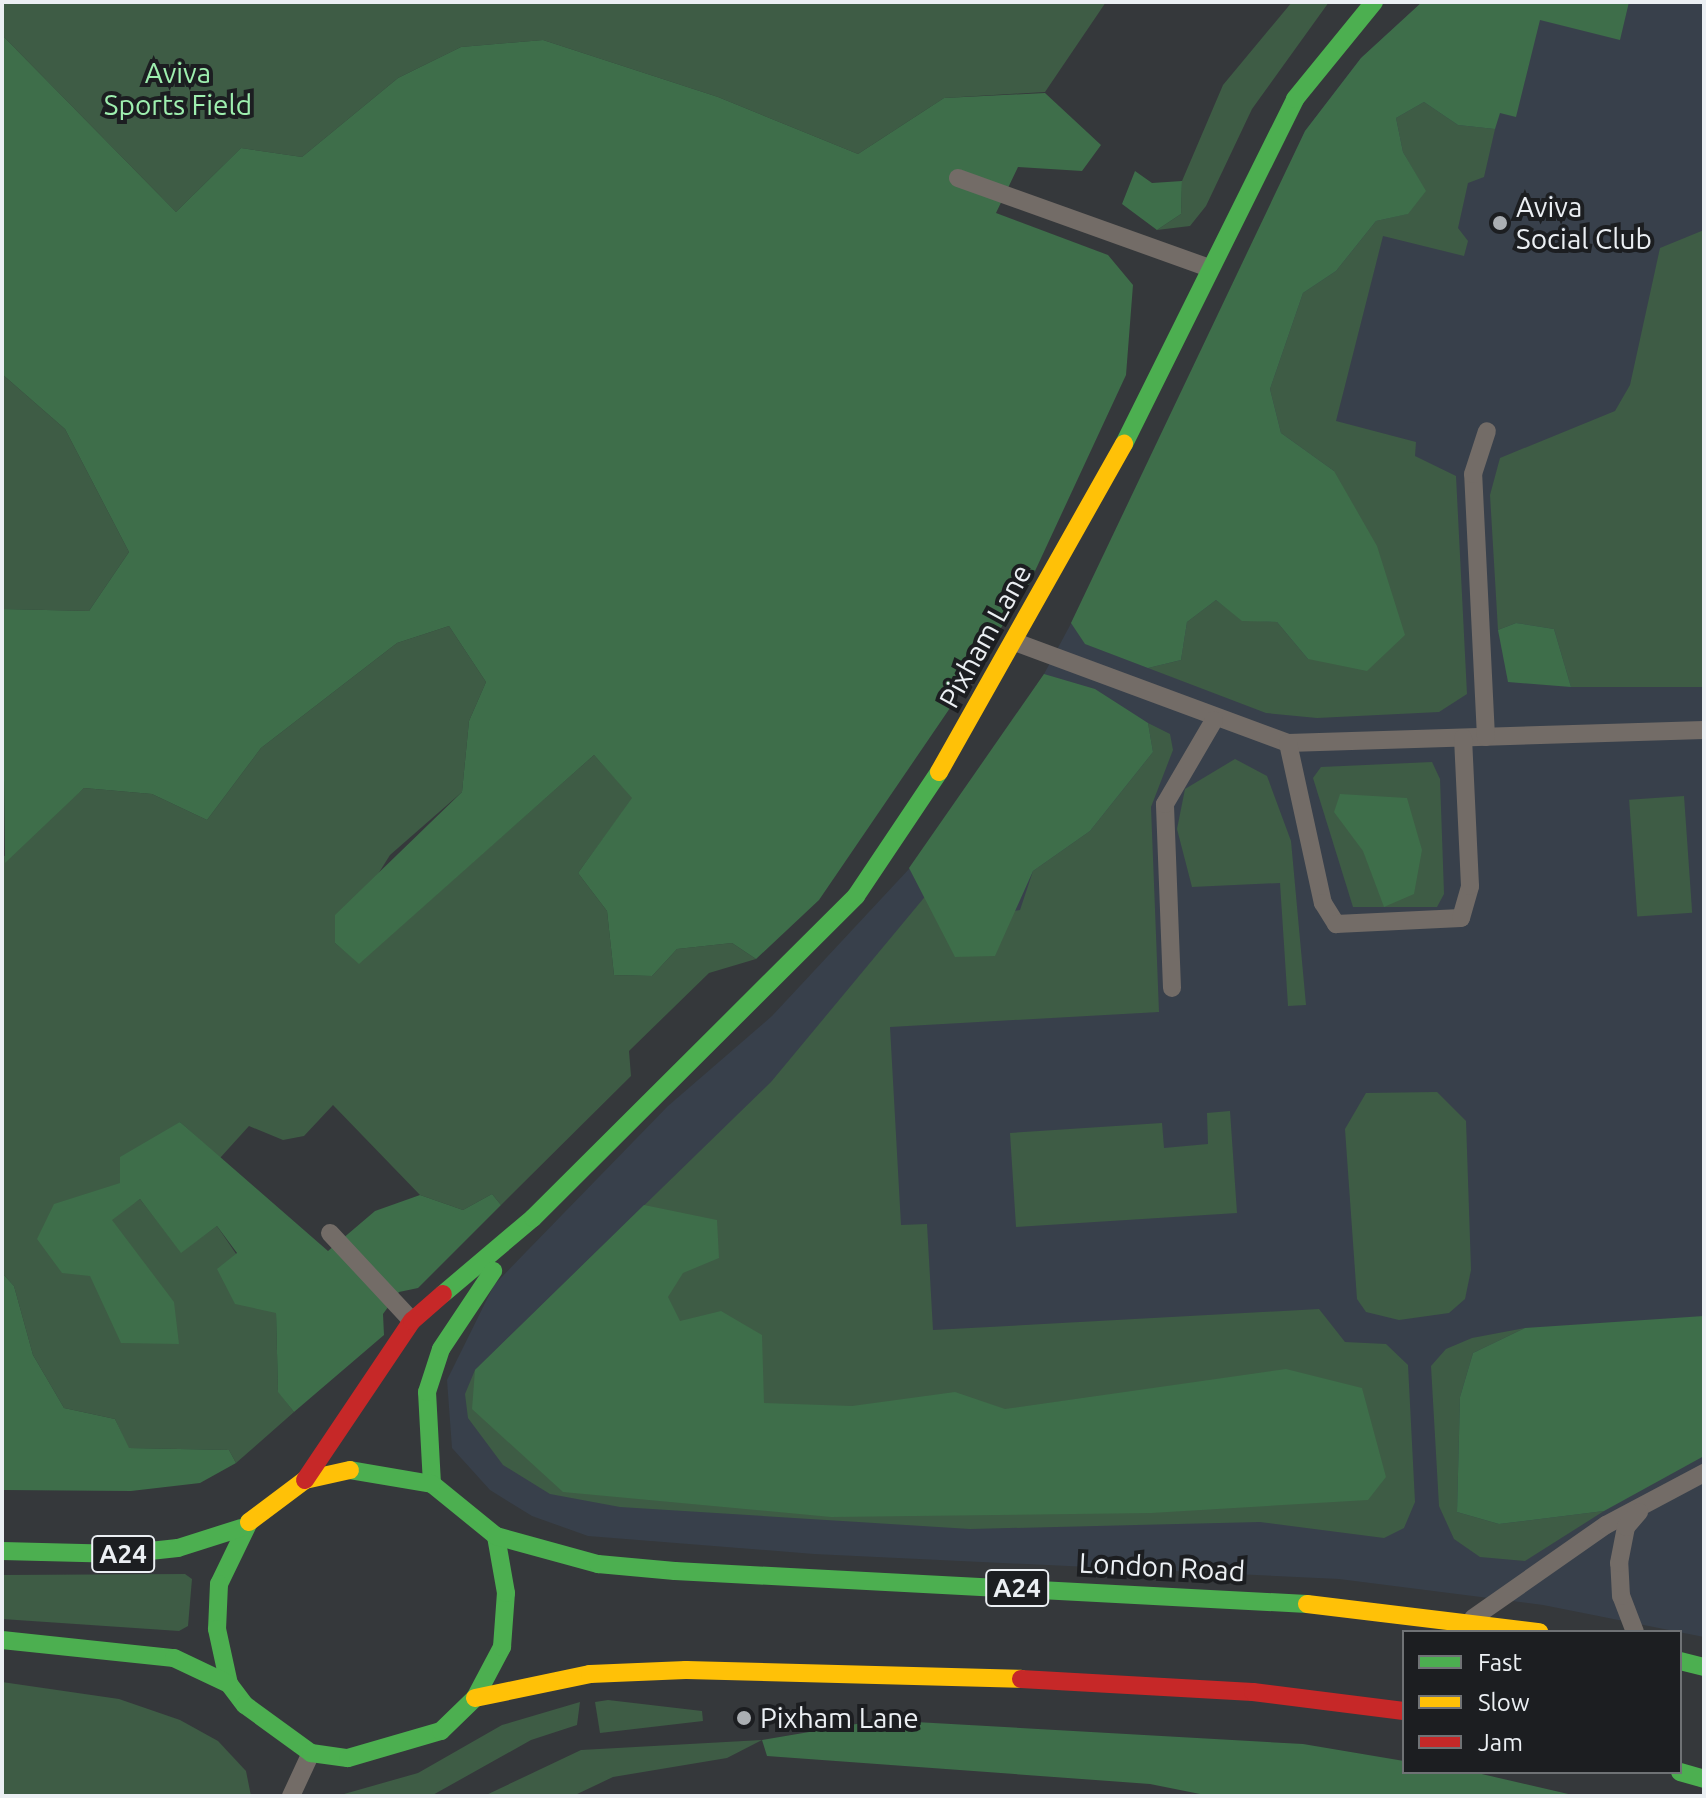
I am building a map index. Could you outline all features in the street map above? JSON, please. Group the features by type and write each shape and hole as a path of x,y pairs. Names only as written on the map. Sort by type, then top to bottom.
{"main road":[{"name":"Pixham Lane","path":"305,1480 412,1321 533,1218 856,896 1015,642 1295,99 1374,2"},
{"name":"Pixham Lane","path":"432,1484 427,1392 441,1349 533,1218"},
{"path":"2,1640 174,1658 229,1684 270,1727 311,1753 348,1758 441,1731 475,1698 502,1647 506,1593 496,1536 432,1484 350,1470 305,1480 241,1528 219,1584 217,1629 229,1684"},
{"name":"A24","path":"2,1551 122,1554 178,1548 241,1528"},
{"name":"London Road","path":"496,1536 598,1564 675,1571 1271,1600 1471,1619 1529,1630"},
{"path":"1682,1662 1704,1667"},
{"path":"475,1698 590,1674 750,1671 1253,1692 1402,1711"},
{"path":"1682,1773 1704,1779"}],"lane":[{"path":"958,178 1209,268"},
{"path":"1486,737 1473,474 1487,431"},
{"path":"1015,642 1214,720 1288,743 1704,730"},
{"path":"1172,988 1165,804 1214,720"},
{"path":"1288,743 1323,903 1336,924 1461,918 1470,886 1463,738"},
{"path":"330,1233 412,1321"},
{"path":"1471,1619 1647,1504 1704,1473"},
{"path":"1634,1630 1621,1596 1619,1563 1626,1527 1647,1504"},
{"path":"291,1796 311,1753"}],"shaded area":[{"path":"1422,2 1704,2 1704,1637 1682,1633 1682,1630 1543,1605 1339,1579 814,1554 588,1536 532,1516 490,1490 452,1448 447,1380 494,1285 668,1106 772,1016 909,869 962,798 1044,674 1114,543 1305,131 1361,58"}],"green space":[{"name":"Aviva Sports Field","path":"2,2 1106,2 1045,92 944,98 858,154 718,97 543,40 461,47 398,78 302,157 241,148 176,212 2,35"},
{"path":"1292,2 1329,2 1252,109 1206,206 1190,226 1157,230 1181,214 1182,181 1223,85"},
{"path":"1422,2 1629,2 1620,40 1540,20 1516,117 1500,113 1495,129 1458,125 1424,102 1396,118 1403,152 1426,191 1408,214 1376,221 1336,271 1303,293 1270,389 1281,433 1334,471 1377,546 1405,635 1367,671 1308,659 1277,622 1242,621 1216,600 1187,622 1181,660 1148,668 1085,644 1071,623 1305,131 1361,58"},
{"path":"2,35 176,212 241,148 302,157 398,78 461,47 543,40 718,97 858,154 944,98 1045,93 1101,145 1082,171 1018,167 996,213 1108,255 1133,285 1126,375 1029,584 950,708 819,900 756,959 732,943 677,949 652,976 614,975 607,911 578,873 632,798 594,755 359,964 335,943 335,915 462,792 469,721 486,682 449,626 397,643 261,748 207,820 152,794 84,788 5,863 2,609 89,611 129,552 65,429 2,374"},
{"path":"1424,102 1458,125 1495,129 1484,177 1468,183 1458,228 1468,241 1464,256 1383,236 1336,421 1416,442 1415,456 1456,476 1467,694 1439,712 1317,718 1266,713 1148,668 1181,660 1187,622 1216,600 1242,620 1277,622 1308,659 1334,471 1281,433 1270,389 1303,293 1336,271 1376,221 1407,214 1425,191 1403,152 1396,118"},
{"path":"1135,171 1152,183 1182,181 1181,214 1157,230 1122,204"},
{"path":"1704,230 1704,687 1571,687 1554,629 1516,623 1498,630 1490,495 1500,458 1615,411 1630,385 1660,248"},
{"path":"2,374 65,429 129,552 89,611 2,609"},
{"path":"1516,623 1554,629 1571,687 1508,682 1498,630"},
{"path":"449,626 486,682 469,721 462,792 390,855 335,943 359,963 594,755 633,798 578,873 607,911 614,975 652,976 677,949 732,943 756,959 709,973 629,1051 631,1076 501,1205 492,1194 463,1210 420,1195 333,1105 304,1136 283,1140 249,1126 220,1158 180,1122 134,1203 140,1199 181,1252 217,1226 276,1312 278,1391 294,1412 236,1463 229,1450 128,1448 115,1419 64,1408 33,1355 14,1286 2,1273 2,858 84,788 152,794 207,820 261,748 397,643"},
{"path":"1044,674 1095,689 1148,723 1153,752 1090,831 1033,871 995,956 955,957 909,868"},
{"path":"1148,723 1170,734 1173,750 1151,807 1159,1012 890,1027 901,1225 927,1224 933,1330 1319,1309 1345,1342 1386,1344 1408,1365 1415,1502 1404,1528 1384,1538 1260,1522 970,1529 620,1507 550,1494 503,1465 468,1418 465,1394 475,1370 771,1082 928,893 943,923 1020,910 1033,871 1090,831 1153,752"},
{"path":"1235,759 1267,776 1291,841 1306,1005 1288,1006 1280,883 1192,887 1177,829 1185,789"},
{"path":"1432,762 1440,779 1444,894 1437,907 1353,907 1313,778 1321,767"},
{"path":"1340,794 1407,798 1422,850 1414,894 1384,907 1363,851 1334,812"},
{"path":"1684,796 1692,913 1637,917 1629,800"},
{"path":"1437,1092 1466,1121 1471,1270 1465,1299 1449,1313 1399,1320 1366,1312 1357,1299 1345,1129 1366,1093"},
{"path":"1230,1111 1237,1213 1016,1227 1010,1133 1162,1123 1164,1148 1208,1144 1207,1113"},
{"path":"180,1122 328,1251 375,1211 420,1195 463,1210 492,1194 501,1205 418,1288 399,1292 383,1314 384,1335 294,1412 278,1392 276,1313 235,1304 217,1269 237,1253 217,1226 181,1253 140,1199 112,1220 174,1302 179,1344 121,1343 90,1276 62,1273 37,1239 54,1204 120,1183 120,1157"},
{"path":"644,1205 717,1220 719,1258 683,1273 668,1297 680,1321 721,1311 762,1335 764,1403 852,1406 955,1392 1005,1409 1286,1369 1362,1388 1386,1477 1368,1500 1151,1513 831,1517 563,1492 472,1409 475,1370"},
{"path":"2,1273 14,1286 33,1355 64,1408 115,1419 129,1448 229,1450 236,1463 200,1483 131,1491 2,1490"},
{"path":"1704,1316 1704,1456 1604,1511 1499,1524 1457,1512 1460,1397 1473,1353 1525,1328"},
{"path":"1525,1328 1473,1353 1460,1397 1457,1512 1499,1524 1604,1511 1525,1561 1480,1557 1454,1539 1439,1506 1431,1366 1446,1349 1472,1338"},
{"path":"185,1574 192,1579 188,1626 179,1631 2,1619 2,1575"},
{"path":"2,1682 119,1699 180,1720 218,1741 246,1771 251,1796 2,1796"},
{"path":"608,1700 702,1711 703,1721 600,1733 595,1702"},
{"path":"580,1702 577,1725 531,1740 431,1796 337,1796 418,1773 502,1725"},
{"path":"880,1720 1303,1744 1402,1761 1402,1774 1482,1774 1577,1796 1210,1796 1150,1784 767,1756 762,1740"},
{"path":"762,1740 727,1758 613,1777 573,1796 484,1796 581,1750"}],"traffic: fast":[{"path":"1124,444 1295,99 1374,2"},
{"path":"443,1294 533,1218 856,896 939,772"},
{"path":"432,1484 427,1392 441,1349 493,1271"},
{"path":"249,1522 219,1584 217,1629 229,1684 245,1705 311,1753 348,1758 441,1731 475,1698 502,1647 506,1593 496,1536 432,1484 350,1470"},
{"path":"2,1551 122,1554 178,1548 241,1528"},
{"path":"496,1536 598,1564 675,1571 1307,1604"},
{"path":"2,1640 174,1658 229,1684"},
{"path":"1682,1662 1704,1667"},
{"path":"1682,1773 1704,1779"}],"traffic: slow":[{"path":"939,772 1124,444"},
{"path":"249,1522 305,1480 350,1470"},
{"path":"1307,1604 1522,1630"},
{"path":"475,1698 590,1674 686,1670 1021,1679"}],"traffic: jam":[{"path":"305,1480 412,1321 443,1294"},
{"path":"1021,1679 1253,1692 1402,1711"}],"place":[{"name":"Aviva Social Club","path":"1500,223"},
{"name":"Pixham Lane","path":"744,1718"}]}
